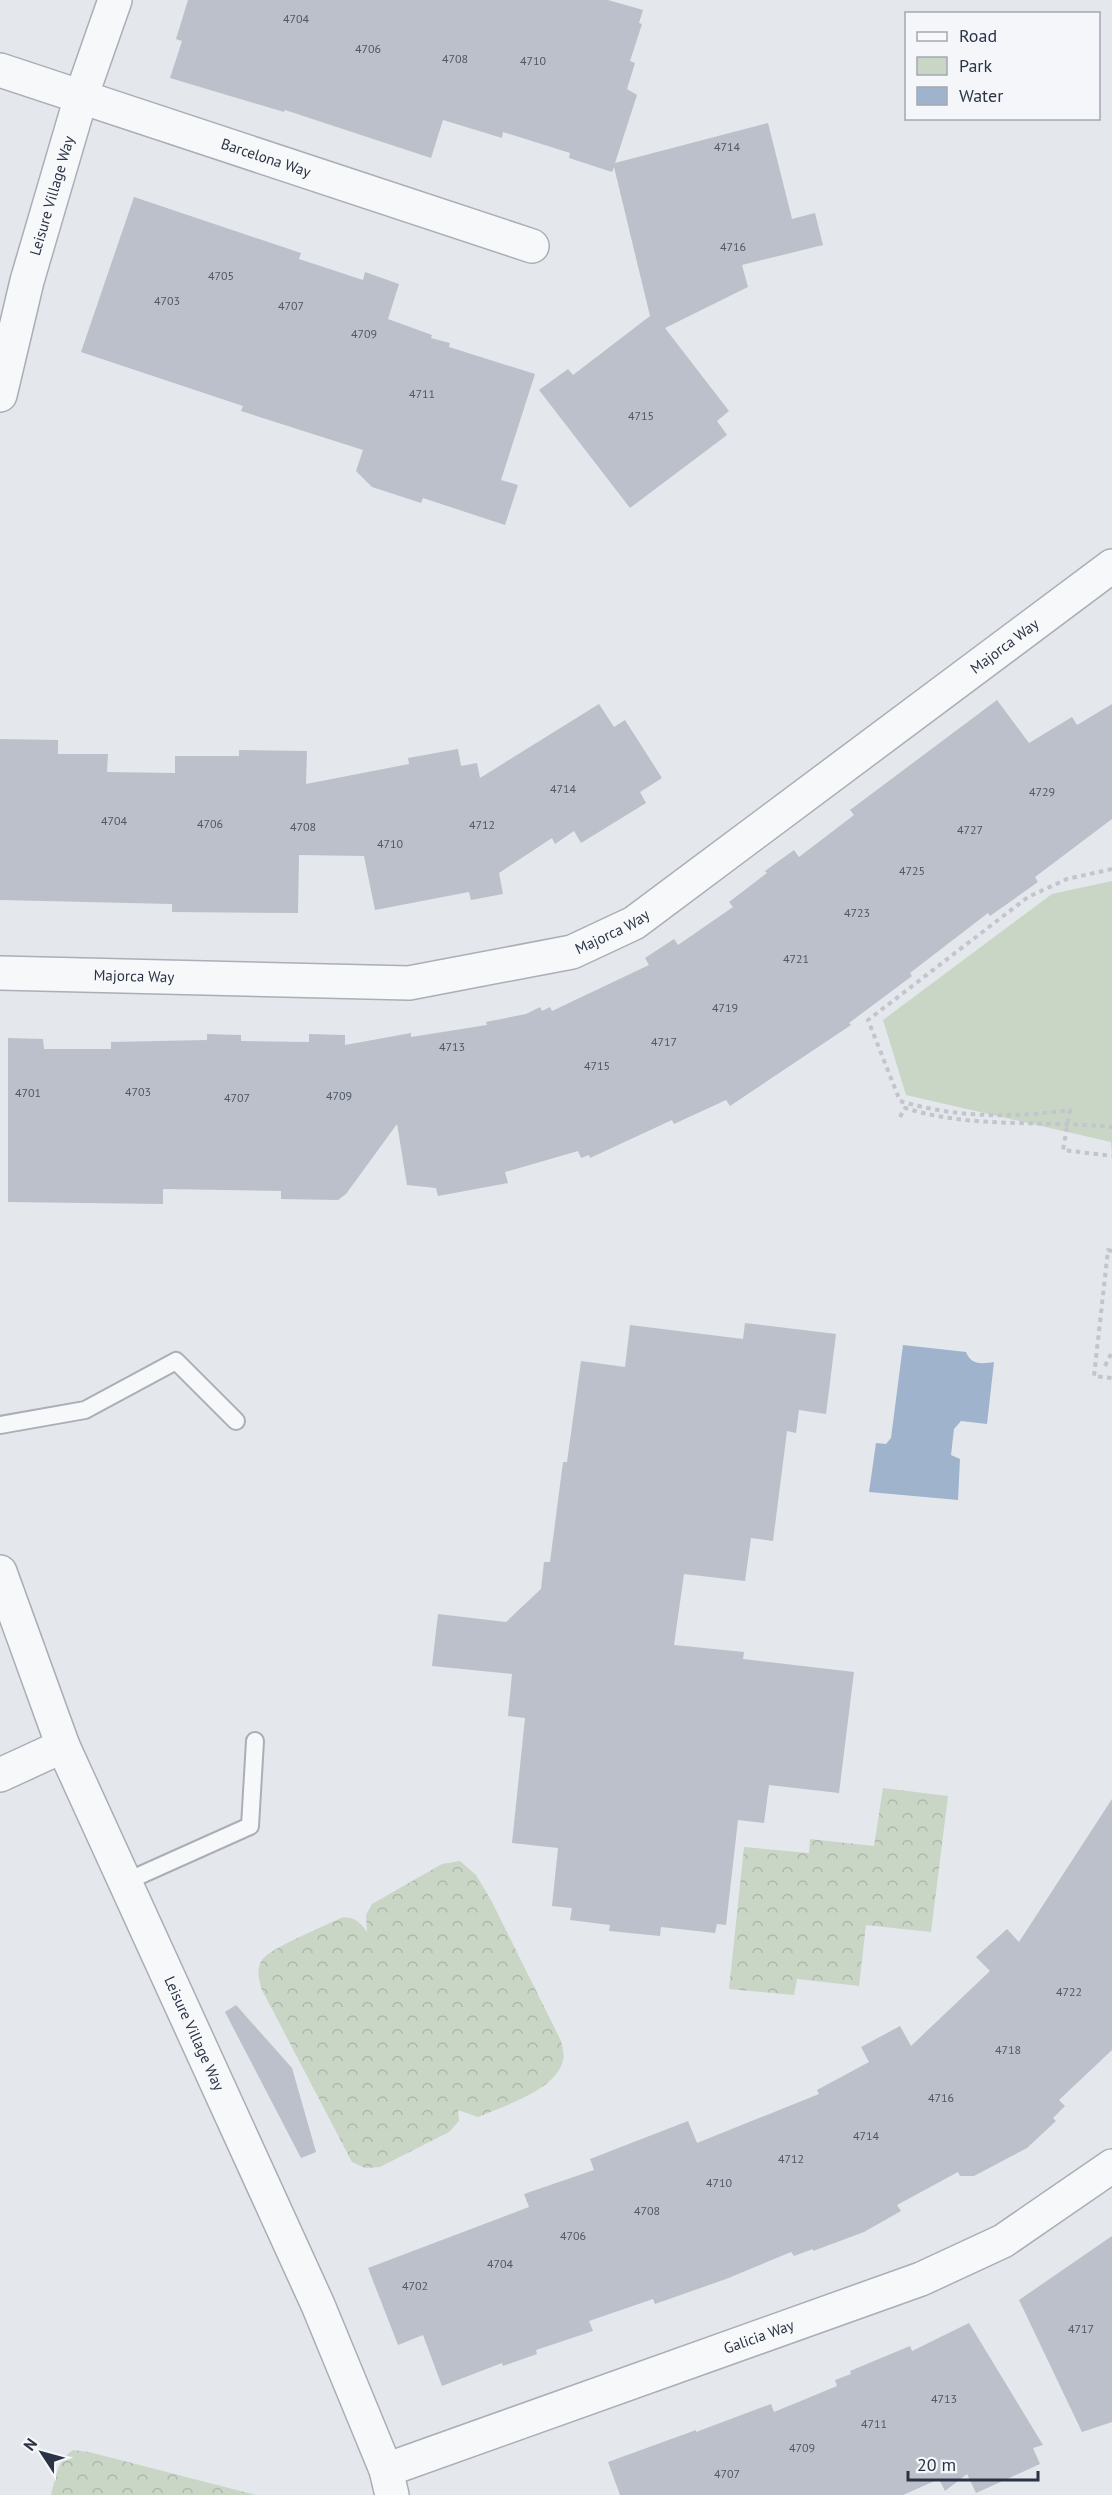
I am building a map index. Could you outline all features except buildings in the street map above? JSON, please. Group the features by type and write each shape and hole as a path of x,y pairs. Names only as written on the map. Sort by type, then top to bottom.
{"street":[{"name":"Leisure Village Way","path":"0,395 27,280 81,97 115,0"},
{"name":"Barcelona Way","path":"0,70 532,246"},
{"name":"Majorca Way","path":"0,973 409,983 572,952 634,923 1112,566"},
{"name":"Leisure Village Way","path":"0,1572 63,1746 318,2305 389,2482"},
{"path":"0,1775 63,1746"},
{"name":"Galicia Way","path":"389,2482 921,2278 1003,2241 1112,2166"}],"lane":[{"path":"0,1425 85,1410 176,1361 236,1420"},
{"path":"125,1882 250,1826 255,1741"}],"path":[{"path":"1112,869 1067,879 1028,897 868,1020 900,1101 921,1107 1001,1117 1070,1110 1063,1150 1112,1156"},
{"path":"900,1117 905,1108 923,1114 970,1122 1068,1123 1112,1127"},
{"path":"1112,1251 1108,1250 1094,1376 1112,1378"},
{"path":"1105,1366 1112,1352"}],"green space":[{"path":"1112,881 1112,1156 1111,1142 906,1095 883,1020 1052,894"},
{"path":"883,1788 948,1796 931,1932 866,1925 859,1986 797,1979 794,1995 729,1989 744,1847 809,1853 810,1839 874,1846"},
{"path":"460,1861 476,1875 491,1900 561,2041 563,2060 559,2071 551,2080 528,2096 478,2117 458,2110 459,2121 449,2132 380,2167 365,2168 352,2162 261,1988 259,1967 262,1960 275,1950 341,1918 356,1921 367,1932 366,1915 372,1904 442,1864"},
{"path":"73,2450 89,2452 256,2495 51,2495 60,2464"}],"water":[{"path":"903,1345 966,1352 974,1361 994,1362 987,1424 961,1421 954,1429 951,1455 960,1459 958,1500 869,1492 876,1443 886,1444 891,1438"}]}
